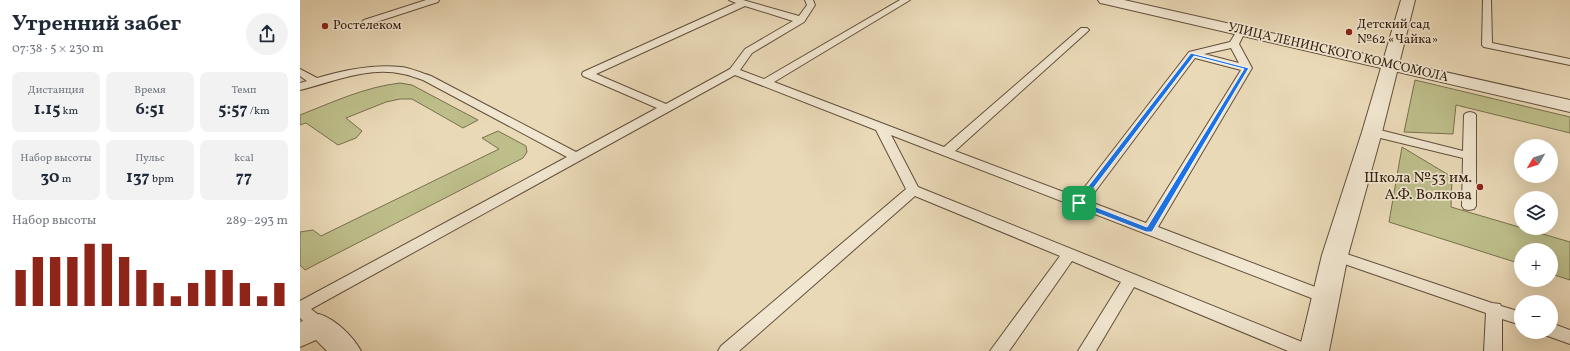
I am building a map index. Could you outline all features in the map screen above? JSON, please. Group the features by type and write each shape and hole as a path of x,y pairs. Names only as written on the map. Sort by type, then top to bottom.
{"street":[{"name":"УЛИЦА ЛЕНИНСКОГО КОМСОМОЛА","path":"1105,0 1237,38 1390,65 1570,106"},
{"path":"1314,351 1335,255 1372,132 1408,0"},
{"path":"305,319 346,351"}],"lane":[{"path":"367,22 435,0"},
{"path":"732,0 801,20"},
{"path":"305,319 576,157 734,71 748,51 801,20 811,5 808,0"},
{"path":"764,83 906,0"},
{"path":"1487,0 1487,45 1570,62"},
{"path":"666,108 587,74 744,3"},
{"path":"946,152 1084,30"},
{"path":"1079,203 1193,54 1237,38 1247,68 1149,230"},
{"path":"1193,54 1247,68"},
{"path":"300,87 315,81 360,71 401,70 427,78 576,157"},
{"path":"734,71 1325,297"},
{"path":"300,72 315,81"},
{"path":"1469,206 1470,115"},
{"path":"881,128 912,190 1306,351"},
{"path":"1372,132 1469,156"},
{"path":"727,351 912,190"},
{"path":"999,351 1069,254"},
{"path":"1335,255 1514,315"},
{"path":"1087,351 1131,279"},
{"path":"1493,351 1494,308"},
{"path":"1558,333 1570,337"}],"green space":[{"path":"1415,80 1570,117 1570,133 1456,105 1453,134 1404,132"},
{"path":"400,83 412,85 478,120 463,128 412,99 400,99 386,102 346,118 362,131 356,138 338,145 306,123 300,125 300,115 362,91"},
{"path":"498,131 526,146 527,152 523,158 305,270 300,265 300,232 313,230 321,236 499,149 482,138"},
{"path":"1402,147 1452,177 1451,207 1514,226 1514,235 1546,235 1570,242 1570,280 1558,276 1558,243 1514,243 1514,262 1389,222"}],"place":[{"name":"Ростелеком","path":"325,26"},
{"name":"Детский сад №62 «Чайка»","path":"1349,32"},
{"name":"Школа №53 им. А.Ф. Волкова","path":"1480,187"}],"route":[{"path":"1193,54 1247,68 1149,230 1079,203 1193,54"}]}
